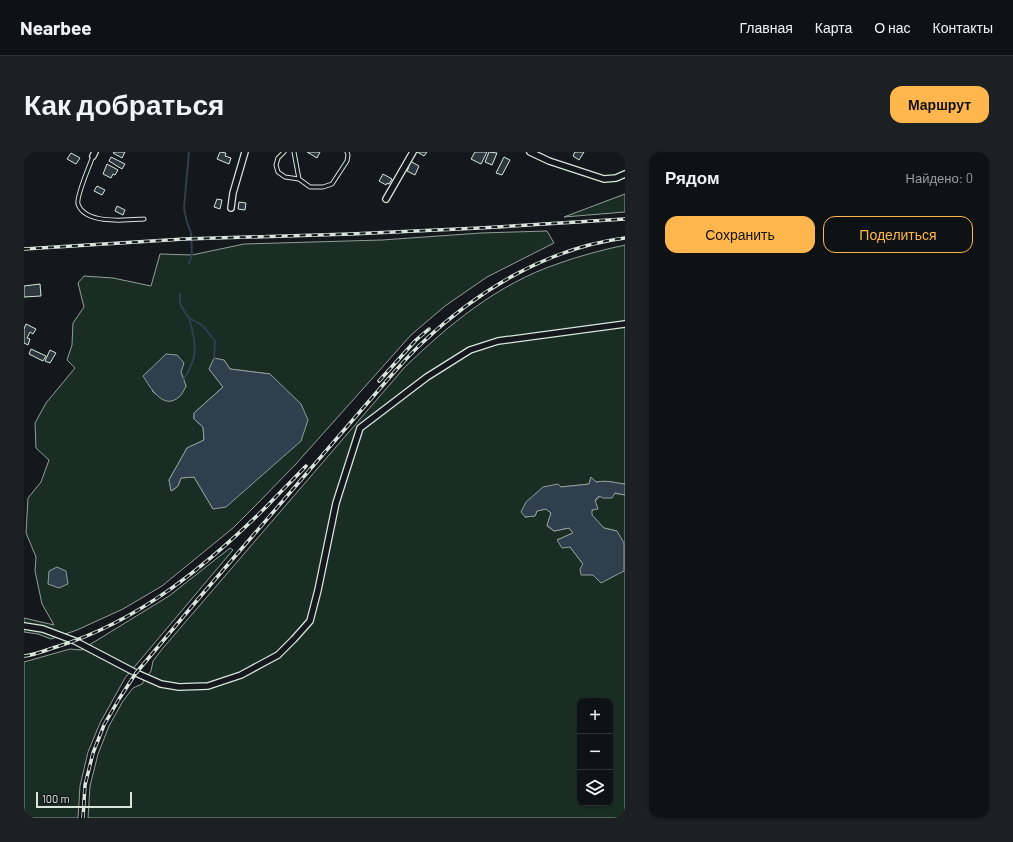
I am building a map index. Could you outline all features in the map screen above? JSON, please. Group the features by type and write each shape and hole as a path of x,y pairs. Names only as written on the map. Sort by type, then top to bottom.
{"street":[{"path":"231,208 233,193 245,152"},
{"path":"386,199 413,152"},
{"path":"530,152 549,161 604,179 616,178 625,174"},
{"path":"24,626 43,629 75,641 136,673 162,684 180,687 208,686 241,675 278,655 294,640 310,621 336,503 360,428 385,411 427,377 470,350 498,341 625,324"}],"lane":[{"path":"284,152 278,158 276,165 278,172 285,177 299,178 310,187 323,187 332,184 347,161 347,152"},
{"path":"294,152 299,178"},
{"path":"94,154 79,195 78,203 84,212 96,218 112,221 144,219"}],"green space":[{"path":"625,194 625,212 564,217"},
{"path":"547,231 554,243 487,277 445,306 411,335 295,465 255,506 233,528 162,586 123,609 77,630 51,639 38,634 24,632 24,618 54,625 42,604 35,571 36,557 26,533 28,498 41,482 49,460 36,448 35,423 46,403 75,368 67,360 72,345 73,323 84,307 78,283 84,276 113,278 151,286 160,254 192,255 244,244 382,240 481,233","holes":["224,360 230,369 270,374 213,509 194,477 181,478 178,486 172,491 169,480 187,448 204,440 203,427 194,419 194,413 223,387 209,369","181,372 186,386 174,399 163,399 152,391"]},
{"path":"625,245 625,484 608,481 596,482 591,477 589,484 561,487 525,517 535,516 537,511 546,509 551,513 547,526 554,531 569,528 573,533 557,540 570,547 583,564 617,531 604,528 591,515 595,502 598,498 606,494 612,493 625,495 625,818 88,818 90,786 98,754 109,726 123,701 133,688 142,684 151,671 153,661 163,648 404,368 456,321 494,294 535,272 591,253"},
{"path":"230,548 233,550 125,678 100,723 88,752 80,786 78,818 24,818 24,662 70,649 81,650 169,596"}],"water":[{"path":"166,354 177,355 184,363 181,372 186,386 180,396 173,401 162,399 158,396 143,376"},
{"path":"214,358 224,360 230,369 270,374 301,404 308,420 301,441 226,507 213,509 194,477 181,478 178,486 171,491 169,480 187,448 204,440 203,427 194,419 194,413 223,387 209,369"},
{"path":"591,477 596,482 608,481 625,484 625,495 615,493 612,498 603,498 599,496 595,500 598,509 592,510 592,515 604,528 617,531 624,543 624,571 601,583 593,575 581,575 580,569 583,564 570,547 562,548 557,540 573,533 569,528 554,531 547,525 551,513 546,509 537,511 535,516 525,517 521,512 526,502 543,487 558,484 561,487 589,484"},
{"path":"57,567 66,571 68,584 59,588 48,584 49,571"}],"building":[{"path":"125,152 122,158 113,153"},
{"path":"220,152 226,153 225,156 231,158 229,164 217,159"},
{"path":"307,152 320,152 317,158"},
{"path":"417,152 427,152 424,156"},
{"path":"475,152 487,152 481,164 471,159"},
{"path":"489,152 497,153 492,165 485,162"},
{"path":"575,152 584,152 579,160 573,156"},
{"path":"71,153 80,158 76,164 67,159"},
{"path":"111,157 125,164 122,169 109,161"},
{"path":"504,157 510,160 502,175 496,173"},
{"path":"410,161 419,166 415,175 407,171"},
{"path":"107,164 118,170 111,178 103,174"},
{"path":"383,174 392,179 389,184 387,183 386,185 379,181"},
{"path":"97,186 105,190 102,195 94,191"},
{"path":"217,199 222,200 220,209 214,207"},
{"path":"239,202 246,203 245,210 238,209"},
{"path":"117,206 125,210 123,215 115,211"},
{"path":"40,284 41,296 24,297 24,286"},
{"path":"26,324 36,329 33,334 30,332 27,338 30,339 28,345 24,343 24,329"},
{"path":"31,349 46,356 43,361 29,354"},
{"path":"50,350 56,353 50,363 45,361"}],"waterway":[{"path":"189,152 184,208 191,233 192,255 189,263"},
{"path":"180,294 180,304 188,317 203,326 215,341 214,358"},
{"path":"184,379 192,363 195,349 189,318"}],"railway":[{"path":"24,249 184,239 351,234 625,219"},
{"path":"83,818 85,785 93,753 104,725 136,673 199,598 409,356 444,324 467,306 516,274 569,251 596,243 625,238"},
{"path":"379,381 416,340 429,329"},
{"path":"24,656 32,655 86,636 115,623 170,589 221,549 268,505 306,466"}]}
